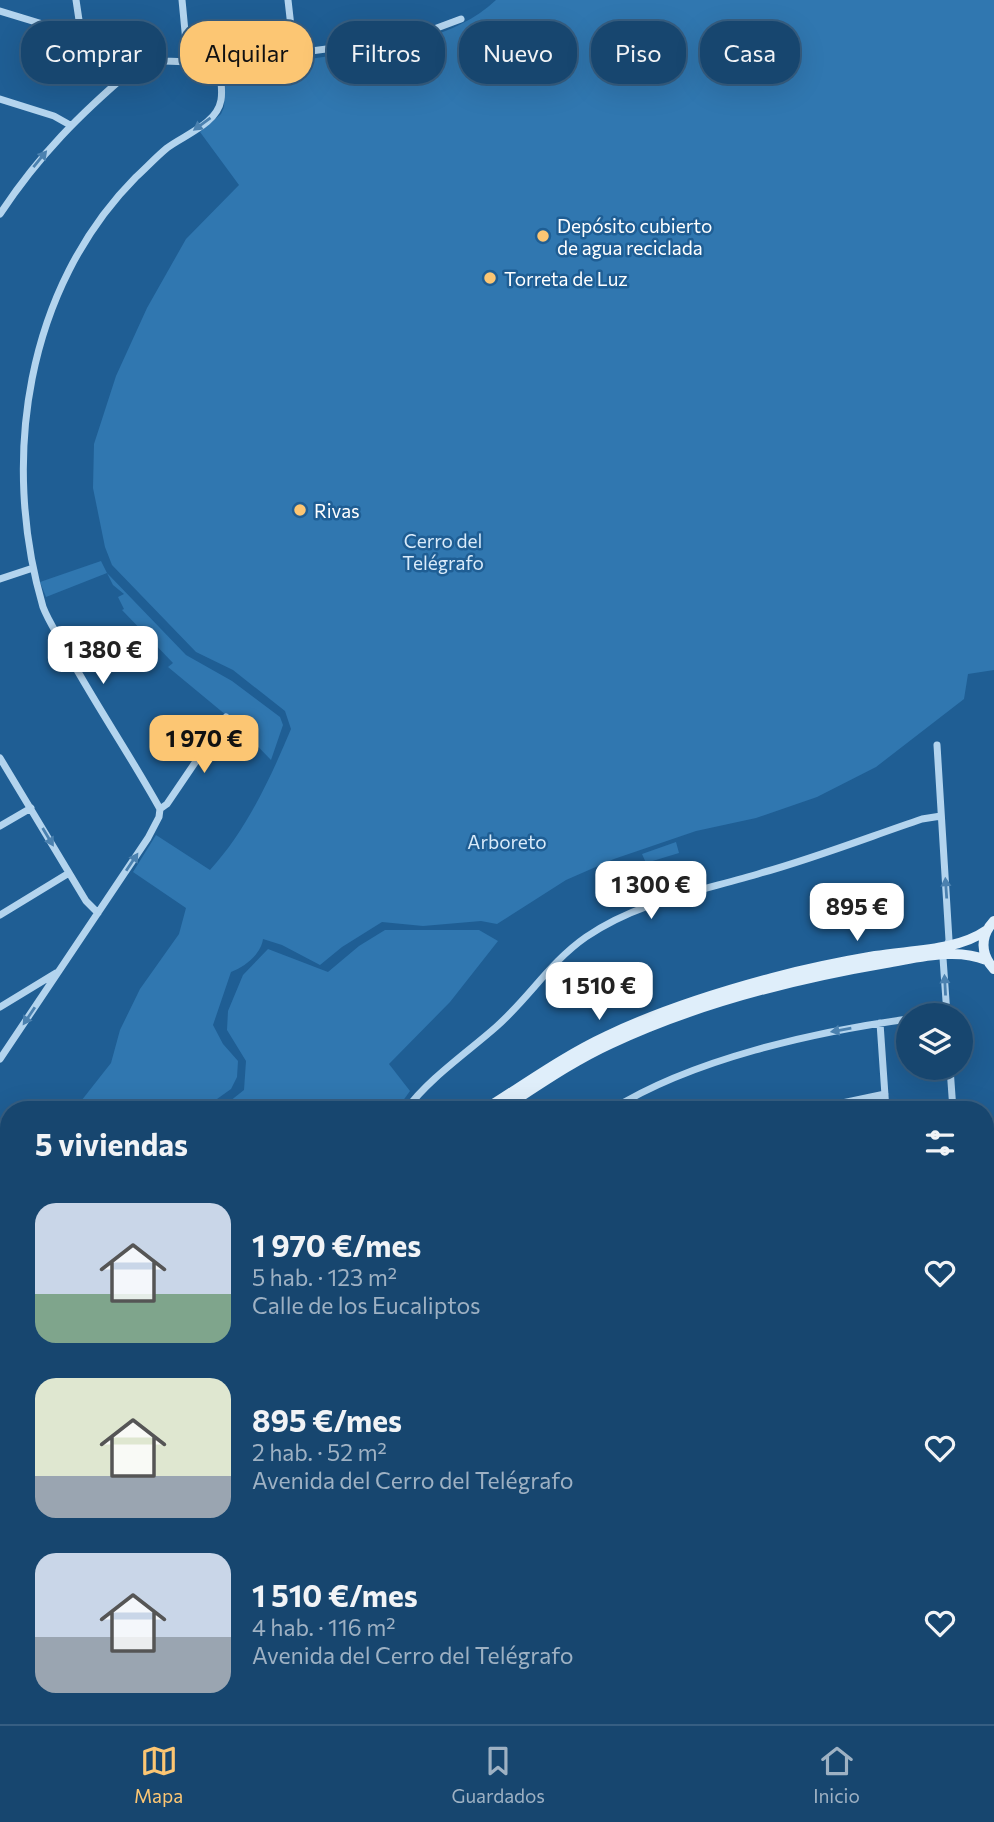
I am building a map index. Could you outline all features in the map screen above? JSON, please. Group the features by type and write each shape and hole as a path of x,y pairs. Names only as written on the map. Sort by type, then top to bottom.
{"street":[{"path":"76,0 79,21"},
{"path":"182,0 184,21"},
{"path":"288,0 290,21"},
{"path":"0,12 30,21"},
{"path":"313,51 410,38 461,19"},
{"path":"0,214 20,184 71,125 116,84"},
{"path":"0,1059 148,838 159,817 160,809 75,668 44,609 30,569 18,505 16,433 26,370 43,320 66,270 87,234 112,203 167,148 218,110 222,99 221,84"},
{"path":"0,99 54,116 71,125"},
{"path":"0,579 30,569"},
{"path":"160,809 167,804 226,717"},
{"path":"937,745 947,1003"},
{"path":"0,758 92,910 98,913"},
{"path":"0,826 30,808"},
{"path":"416,1101 499,1024 546,971 589,935 628,915 682,894 761,873 922,819 941,816"},
{"path":"0,915 69,873"},
{"path":"515,1101 599,1050 678,1016 812,977 947,950 965,943 991,925"},
{"path":"991,925 983,946 986,960 994,970"},
{"path":"499,1101 605,1037 675,1008 738,987 810,969 947,950 986,960"},
{"path":"0,1007 57,972"},
{"path":"34,985 42,988 44,992"},
{"path":"624,1101 700,1069 799,1038 896,1021"},
{"path":"880,1023 885,1101"},
{"path":"951,1080 952,1101"},
{"path":"852,1101 885,1094"}],"green space":[{"path":"496,0 994,0 994,670 968,674 964,699 876,767 817,797 756,818 696,831 614,859 566,880 497,924 481,921 423,926 382,922 342,947 320,965 282,945 263,939 252,959 231,972 213,1025 223,1044 238,1061 237,1077 231,1089 214,1101 81,1101 111,1063 120,1030 140,989 179,934 186,908 133,872 156,835 210,870 246,821 291,729 285,711 233,670 196,652 112,565 105,547 93,488 94,444 116,376 147,308 186,239 239,185 200,132 221,114 225,84 313,84 313,58 327,56 327,84 445,84 445,31 459,25 459,84 577,84 577,21 467,21"},
{"path":"101,561 107,573 46,597 40,582"},
{"path":"107,573 186,655 232,681 280,717 283,725 271,760 232,720 168,667 173,663 122,610 124,609 118,597 124,594 113,585"},
{"path":"676,842 679,853 646,863 642,854"},
{"path":"385,930 479,930 498,941 450,1002 389,1064 410,1091 403,1101 230,1101 244,1090 246,1061 227,1030 228,1011 243,975 268,949 328,972 359,946"}],"place":[{"name":"Depósito cubierto de agua reciclada","path":"543,236"},
{"name":"Torreta de Luz","path":"490,278"},
{"name":"Rivas","path":"300,510"}],"park label":[{"name":"Cerro del Telégrafo","path":"443,551"},
{"name":"Arboreto","path":"507,841"}]}
